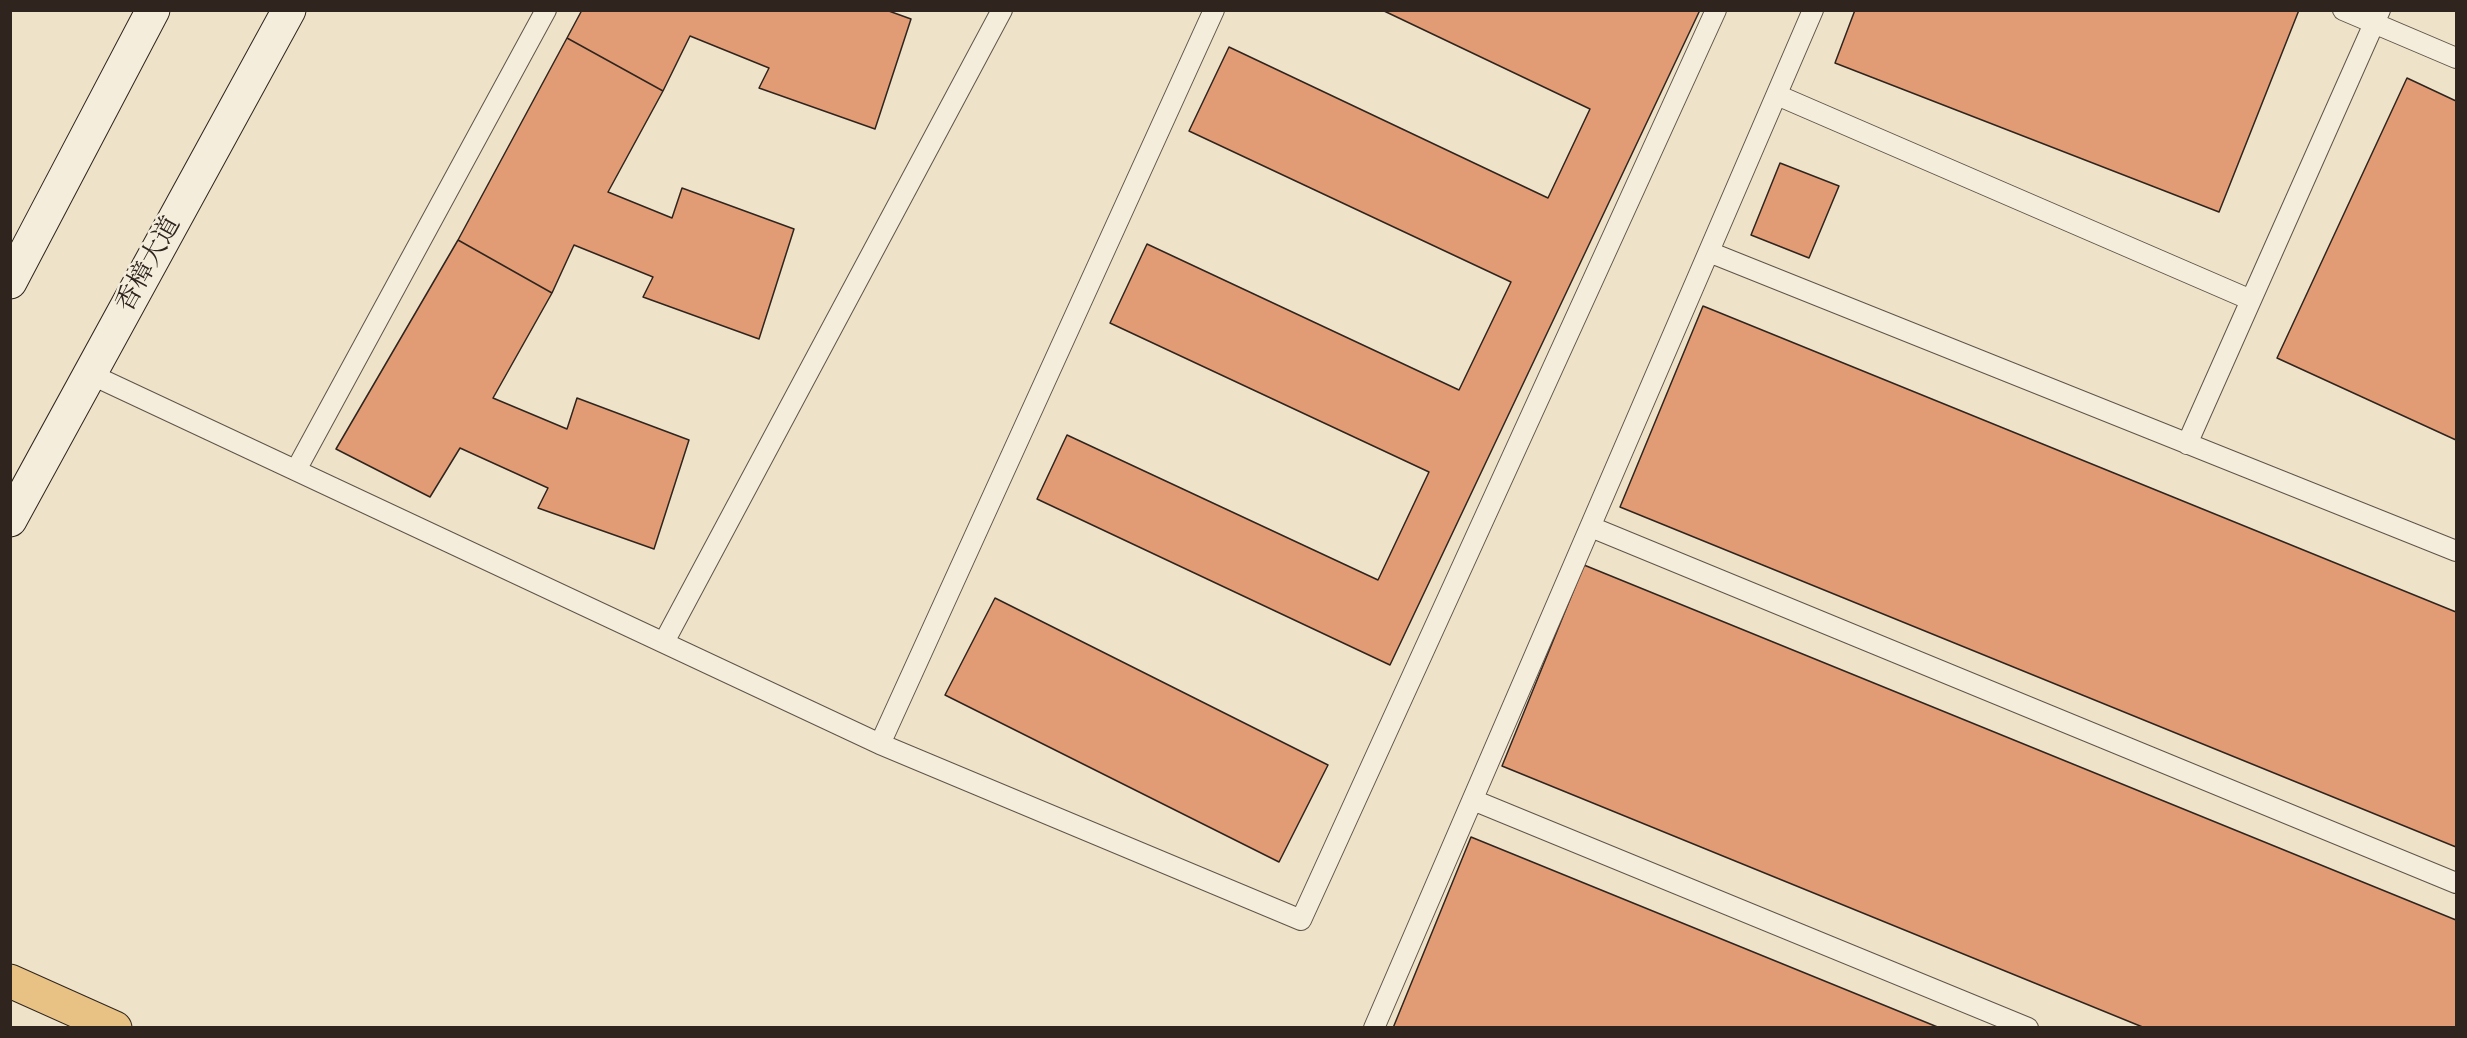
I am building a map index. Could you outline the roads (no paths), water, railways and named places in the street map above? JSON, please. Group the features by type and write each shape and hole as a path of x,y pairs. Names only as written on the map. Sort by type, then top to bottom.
{"main road":[{"path":"10,282 153,10"},
{"name":"香樟大道","path":"10,519 289,10"},
{"path":"10,981 115,1028"}],"lane":[{"path":"296,470 546,10"},
{"path":"664,642 1002,10"},
{"path":"880,744 1214,10"},
{"path":"90,374 880,744 1301,920 1716,10"},
{"path":"1374,1028 1813,10"},
{"path":"2343,10 2377,17 2457,58"},
{"path":"2187,444 2377,17"},
{"path":"1777,95 2251,300"},
{"path":"1709,252 2457,551"},
{"path":"1591,527 2457,883"},
{"path":"1473,800 2028,1028"}]}
